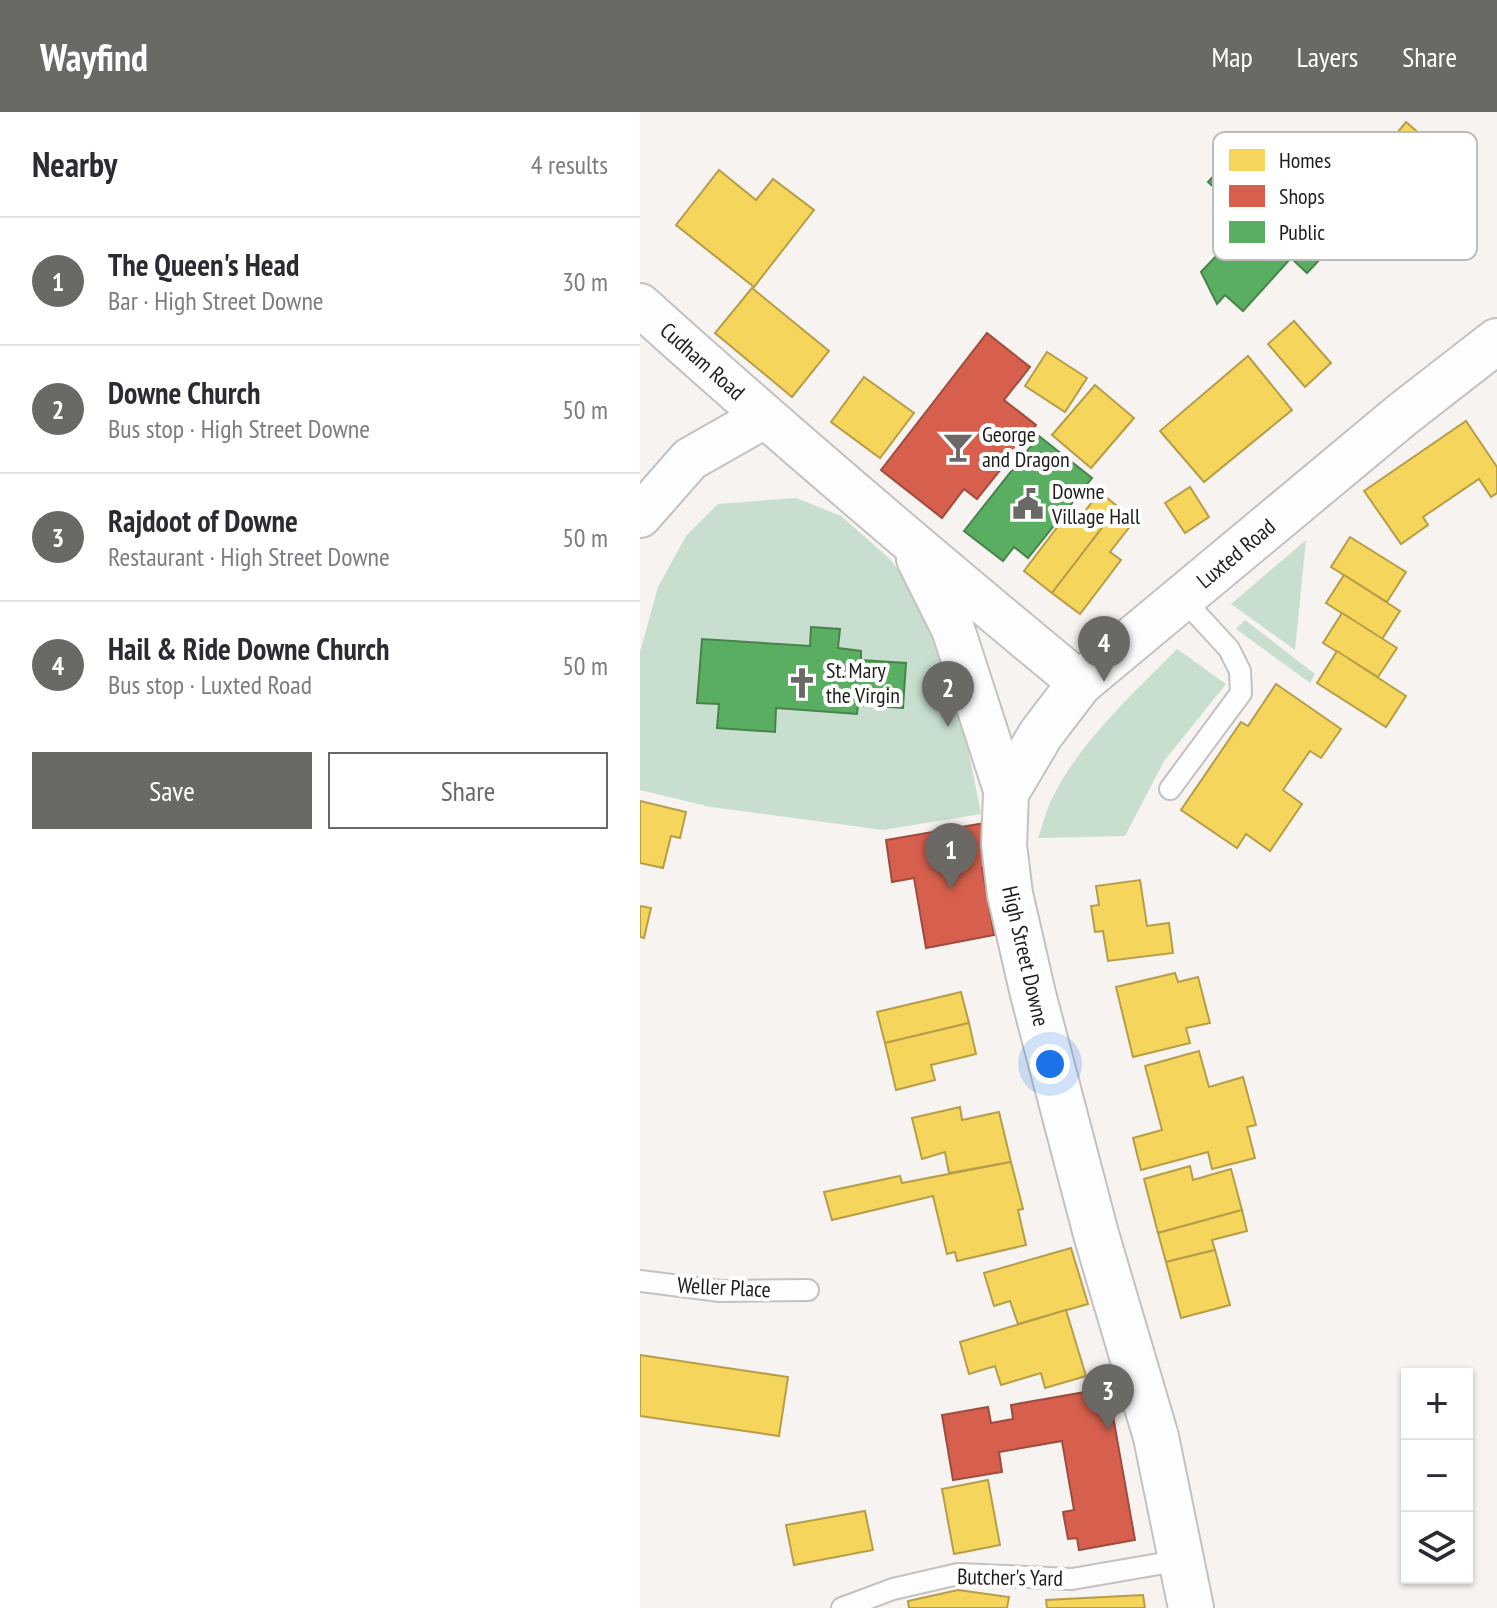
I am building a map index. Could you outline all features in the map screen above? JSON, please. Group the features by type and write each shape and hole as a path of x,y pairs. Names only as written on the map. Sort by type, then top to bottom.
{"street":[{"name":"Cudham Road","path":"640,305 764,417"},
{"name":"Luxted Road","path":"1006,793 1041,734 1080,683 1403,414 1497,341"},
{"path":"640,516 690,459 764,417"},
{"name":"High Street Downe","path":"764,417 1080,683"},
{"name":"High Street Downe","path":"911,543 953,629 1006,793 1004,845 1008,881 1029,979 1096,1234 1156,1437 1191,1608"}],"lane":[{"path":"1170,789 1241,693 1240,671 1229,649 1183,599"},
{"name":"Weller Place","path":"640,1281 720,1291 808,1290"},
{"name":"Butcher's Yard","path":"842,1608 893,1589 958,1574 1072,1579 1182,1560"}],"green space":[{"path":"796,498 841,516 890,559 920,600 950,658 981,814 883,830 711,807 640,790 640,652 658,587 686,536 718,504"},
{"path":"1306,540 1295,650 1231,604"},
{"path":"1245,620 1315,674 1310,683 1236,629"},
{"path":"1177,649 1226,684 1164,761 1125,836 1038,838 1061,781 1090,740"}],"building: Homes":[{"path":"1406,122 1418,132 1398,132"},
{"path":"719,170 756,200 773,179 814,210 754,287 676,225"},
{"path":"752,288 829,351 792,397 715,333"},
{"path":"1294,321 1331,363 1305,387 1268,344"},
{"path":"1047,352 1087,378 1065,412 1025,386"},
{"path":"1248,356 1292,410 1204,482 1160,431"},
{"path":"864,377 914,413 880,458 831,422"},
{"path":"1095,385 1134,418 1091,468 1052,435"},
{"path":"1466,421 1497,467 1497,493 1491,497 1479,479 1423,517 1428,525 1401,544 1364,491"},
{"path":"1190,487 1209,517 1185,533 1165,503"},
{"path":"1100,492 1118,507 1052,593 1024,571 1065,517 1074,525"},
{"path":"1118,507 1135,520 1110,552 1121,560 1080,614 1052,593"},
{"path":"1350,537 1406,572 1387,602 1331,567"},
{"path":"1344,575 1400,611 1382,639 1326,603"},
{"path":"1342,613 1397,648 1378,677 1323,643"},
{"path":"1337,651 1406,696 1386,727 1317,683"},
{"path":"1276,684 1341,729 1321,758 1310,751 1283,790 1302,804 1270,851 1246,834 1237,848 1181,810 1241,722 1248,726"},
{"path":"640,801 686,812 680,838 671,836 663,868 640,863"},
{"path":"1140,880 1147,926 1169,923 1173,953 1108,961 1103,931 1095,932 1091,906 1099,905 1096,886"},
{"path":"640,906 651,908 644,938 640,937"},
{"path":"1175,973 1178,982 1198,977 1210,1023 1186,1028 1190,1043 1133,1057 1116,987"},
{"path":"961,992 969,1023 885,1043 877,1012"},
{"path":"969,1023 976,1054 931,1065 935,1080 896,1090 885,1043"},
{"path":"1199,1051 1209,1087 1243,1077 1256,1125 1247,1127 1255,1158 1212,1169 1208,1152 1141,1170 1133,1138 1162,1130 1145,1066"},
{"path":"960,1107 962,1120 999,1112 1011,1162 949,1173 945,1152 922,1159 912,1118"},
{"path":"1011,1162 1023,1209 1018,1210 1026,1245 957,1261 955,1252 947,1254 933,1196 832,1220 824,1192 900,1176 902,1183"},
{"path":"1190,1166 1193,1180 1231,1169 1242,1210 1158,1233 1144,1179"},
{"path":"1242,1210 1247,1231 1212,1240 1215,1250 1166,1262 1158,1233"},
{"path":"1071,1248 1088,1304 1018,1324 1010,1301 994,1306 984,1273"},
{"path":"1215,1250 1230,1305 1181,1318 1166,1262"},
{"path":"1066,1310 1086,1376 1045,1388 1041,1373 1001,1385 995,1366 969,1374 960,1342"},
{"path":"640,1355 788,1377 779,1436 640,1416"},
{"path":"988,1480 1000,1545 954,1554 942,1489"},
{"path":"865,1511 873,1550 794,1565 786,1525"},
{"path":"958,1590 1009,1597 1007,1608 909,1608 908,1601"},
{"path":"1143,1595 1145,1608 1047,1608 1046,1600"}],"building: Shops":[{"name":"George and Dragon","path":"987,333 1030,367 1004,400 1036,425 977,499 964,489 942,518 881,470"},
{"path":"985,823 992,867 982,868 994,935 926,948 914,878 892,882 886,840"},
{"path":"1108,1388 1135,1540 1079,1550 1077,1538 1068,1539 1063,1512 1074,1510 1062,1441 999,1452 1002,1472 953,1480 942,1415 988,1407 991,1423 1013,1419 1011,1405"}],"building: Public":[{"path":"1213,259 1289,260 1243,311 1225,295 1217,304 1201,272"},
{"path":"1293,260 1319,260 1307,273"},
{"name":"Downe Village Hall","path":"1039,436 1092,478 1028,558 1014,547 1003,561 964,531"},
{"name":"St. Mary the Virgin","path":"811,627 840,629 838,648 861,651 861,660 906,663 903,708 858,705 857,714 776,708 775,732 717,728 719,704 697,703 702,639 810,646"}],"place":[{"name":"George and Dragon","path":"958,447"},
{"name":"Downe Village Hall","path":"1028,504"},
{"name":"Hail & Ride Downe Church","path":"1104,682"},
{"name":"St. Mary the Virgin","path":"802,683"},
{"name":"Downe Church","path":"948,727"},
{"name":"The Queen's Head","path":"951,889"},
{"name":"Rajdoot of Downe","path":"1108,1430"}]}
